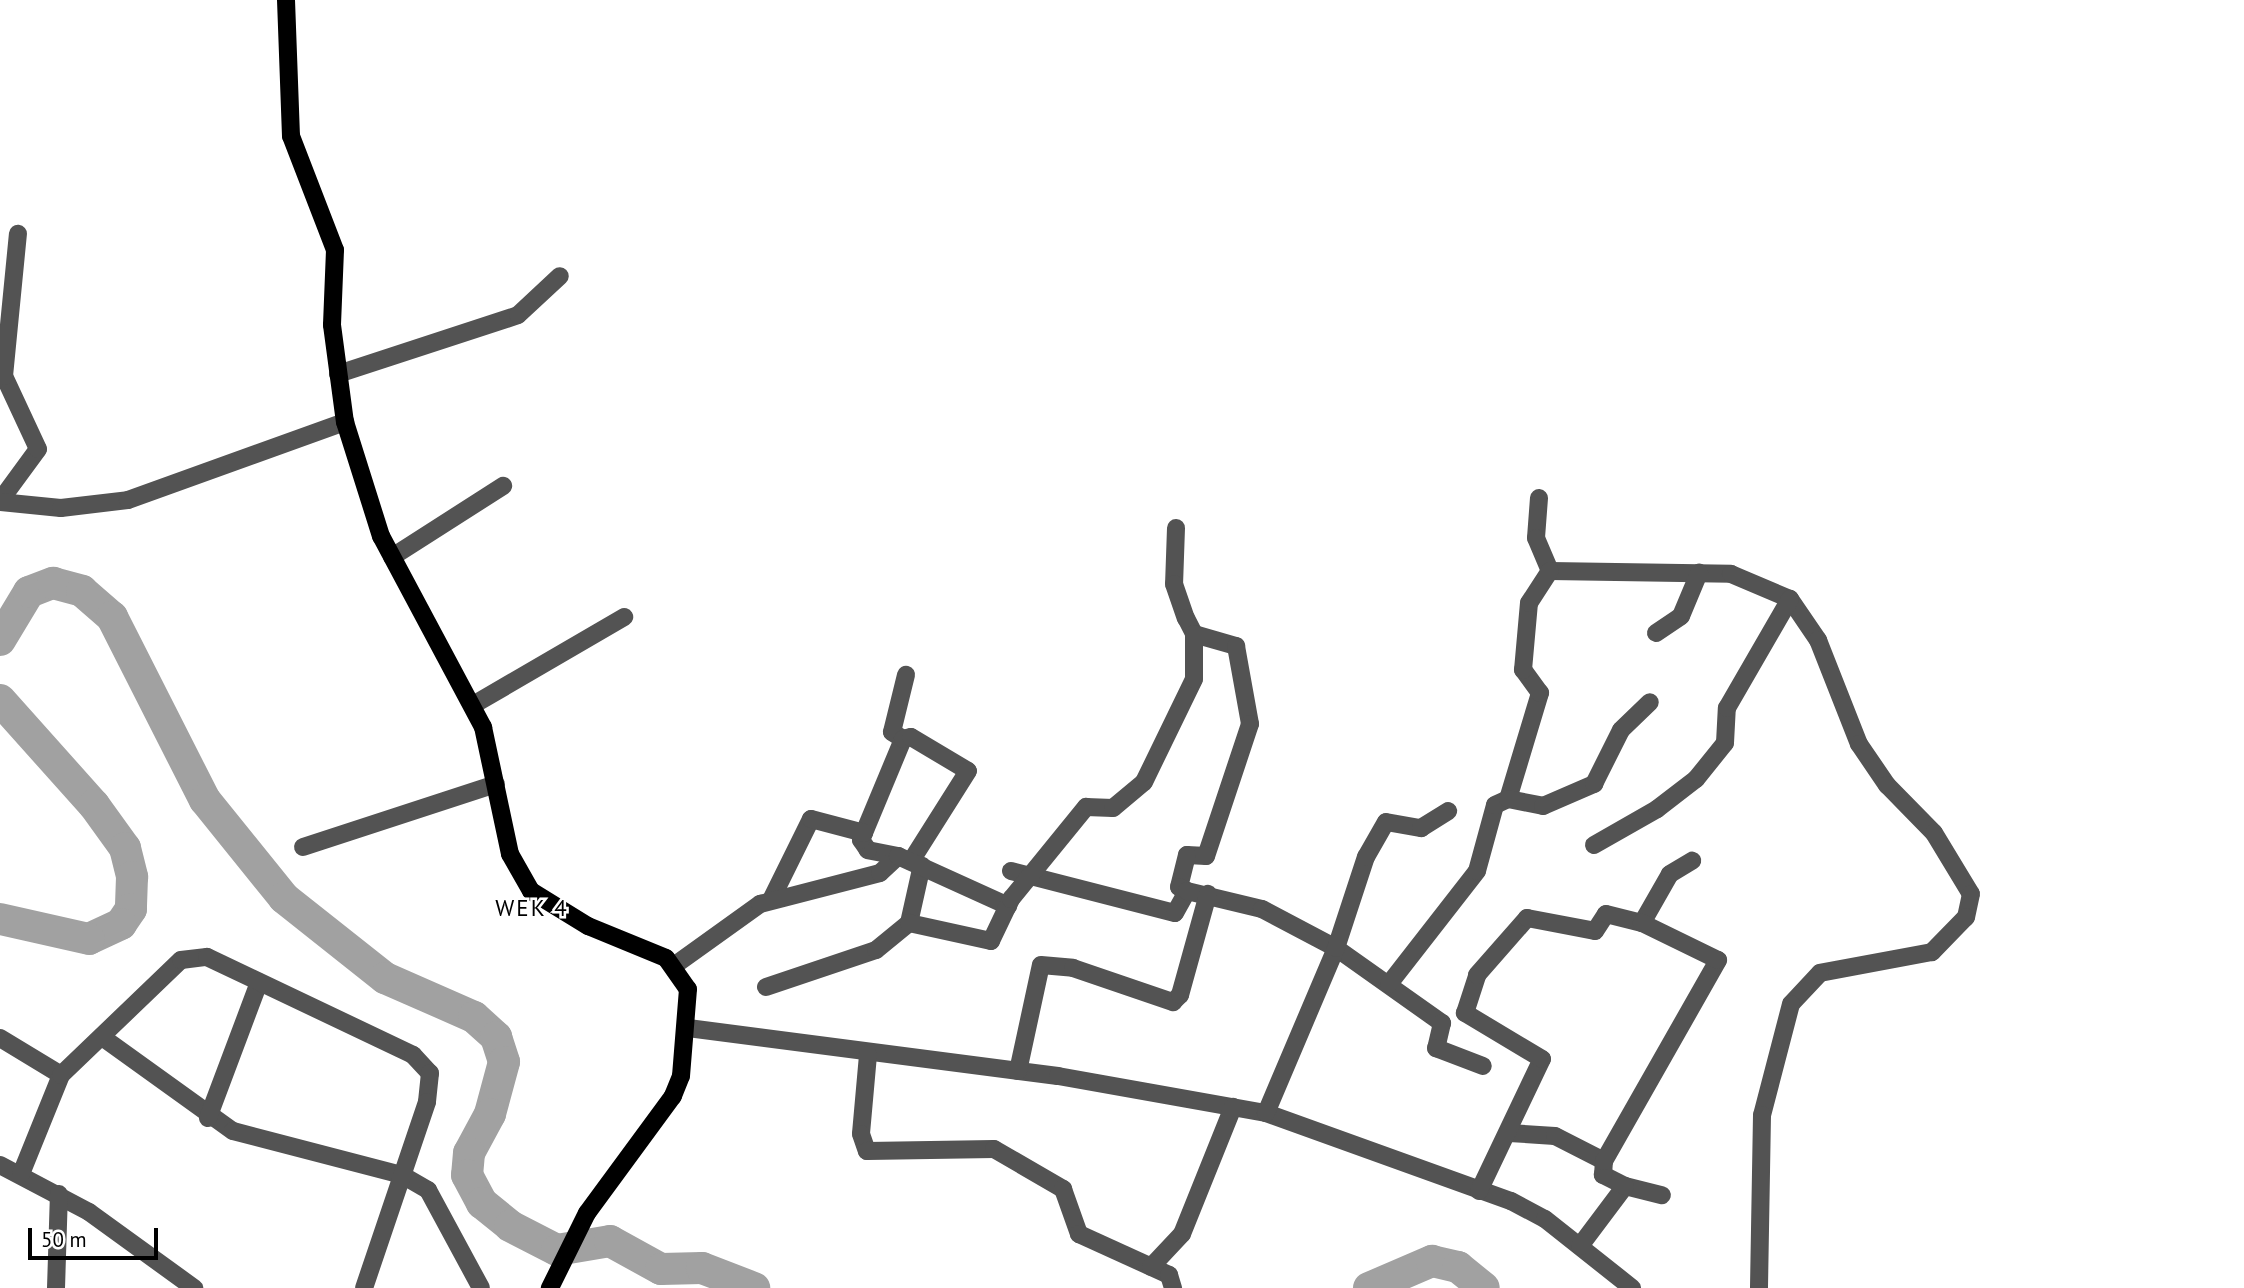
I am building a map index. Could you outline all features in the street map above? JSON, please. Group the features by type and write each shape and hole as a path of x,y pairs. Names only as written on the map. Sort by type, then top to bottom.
{"main road":[{"path":"286,0 291,136 335,250 338,374 345,422 392,557 473,705 496,784 510,855 531,891 588,926 675,965 688,989 688,1028 673,1096 587,1213 550,1288"}],"street":[{"path":"0,502 38,449 5,376 18,234"},
{"path":"338,374 518,315 560,276"},
{"path":"0,502 61,508 128,500 345,422"},
{"path":"392,557 503,486"},
{"path":"1539,498 1536,538 1550,571"},
{"path":"909,923 986,943 1008,906 1018,875 1086,807 1113,808 1144,782 1194,679 1194,634 1174,583 1176,528"},
{"path":"1550,571 1731,574 1790,599 1818,640 1859,744 1887,785 1934,833 1971,894 1966,917 1933,952 1820,974 1791,1003 1762,1115 1759,1288"},
{"path":"1389,984 1477,871 1490,813 1508,799 1540,693 1523,668 1529,603 1550,571"},
{"path":"1656,633 1681,616 1699,573"},
{"path":"1594,845 1657,809 1696,779 1725,743 1727,708 1790,599"},
{"path":"473,705 624,617"},
{"path":"1194,634 1236,646 1250,724 1206,856 1187,855 1179,887 1262,909 1336,948 1442,1023 1436,1048 1483,1066"},
{"path":"766,987 876,950 909,923 910,861 968,771 921,740 903,739 892,732 906,675"},
{"path":"1508,799 1543,806 1594,784 1622,730 1650,702"},
{"path":"903,739 864,834 862,847 910,861 1008,906"},
{"path":"303,847 496,784"},
{"path":"1266,1113 1336,948 1366,857 1386,822 1421,828 1448,811"},
{"path":"772,898 811,819 864,834"},
{"path":"675,965 772,898 880,873 910,861"},
{"path":"1642,923 1665,880 1692,861"},
{"path":"1018,875 1175,913 1187,891"},
{"path":"1018,1071 1041,965 1073,968 1172,1002 1180,995 1208,894"},
{"path":"1479,1191 1542,1059 1465,1013 1477,975 1527,918 1595,931 1606,914 1642,923 1718,960 1604,1161 1604,1175 1625,1186 1662,1195"},
{"path":"21,1174 61,1075 188,956 207,957 413,1055 427,1068 427,1102 364,1288"},
{"path":"208,1118 259,982"},
{"path":"688,1028 868,1055 1018,1071 1266,1113 1479,1191 1545,1219 1632,1288"},
{"path":"102,1037 208,1118 273,1144 401,1175 435,1198 481,1288"},
{"path":"0,1038 61,1075"},
{"path":"868,1055 861,1134 867,1151 995,1149 1067,1193 1079,1234 1171,1277 1173,1288"},
{"path":"1151,1267 1182,1234 1233,1107"},
{"path":"1508,1133 1555,1136 1604,1161"},
{"path":"0,1165 59,1194 194,1288"},
{"path":"1580,1247 1625,1186"},
{"path":"57,1288 59,1194"}],"waterway":[{"path":"0,640 29,592 53,583 82,591 112,617 205,800 284,898 385,978 474,1017 496,1037 504,1062 490,1114 469,1153 467,1175 482,1203 510,1226 557,1250 610,1241 661,1269 702,1268 754,1288"},
{"path":"0,700 94,805 125,848 132,877 131,909 121,924 89,939 0,919"},
{"path":"1369,1288 1432,1261 1458,1267 1484,1288"}],"district":[{"name":"WEK 4","path":"532,908"}]}
